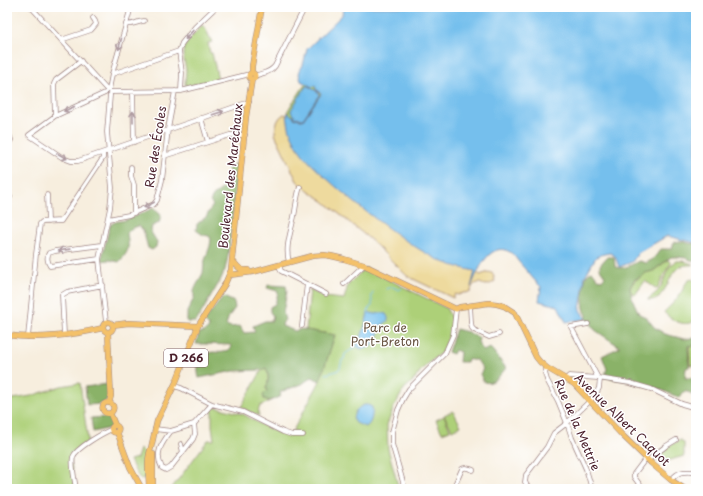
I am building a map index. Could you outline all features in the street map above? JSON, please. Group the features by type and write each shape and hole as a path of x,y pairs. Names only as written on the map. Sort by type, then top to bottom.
{"main road":[{"name":"Boulevard des Maréchaux","path":"230,275 248,102 262,7"},
{"path":"230,275 248,273 312,256 324,255 344,258 364,265 456,309 460,307 489,303 504,306 515,313 536,356 547,368"},
{"path":"232,261 243,271 267,268"},
{"name":"D 266","path":"148,489 150,450 157,421 175,384 198,326 230,275"},
{"path":"103,328 106,322 110,322 113,325 128,323 198,326"},
{"path":"108,333 113,330 113,325"},
{"path":"7,335 28,337 64,335 103,328"},
{"path":"103,328 105,332 108,333 109,403"},
{"name":"Avenue Albert Caquot","path":"547,368 574,384 647,459 671,480 685,489"},
{"path":"109,403 105,403 102,410 106,414 110,414"},
{"path":"109,403 112,404 113,408 113,411 110,414 114,429 130,467 140,486 148,489"},
{"name":"D 266","path":"151,448 153,450 153,489"},
{"path":"140,486 145,484 149,478"}],"street":[{"path":"31,7 108,92"},
{"path":"106,322 99,259 108,219 112,188 107,132 108,92 131,7"},
{"path":"181,91 182,73 179,51 182,43 216,7"},
{"path":"248,102 78,161 71,161 63,158 29,135 55,116 108,92 175,92 246,75 252,77 268,72 275,66 305,7"},
{"path":"62,40 91,30 96,24 93,18"},
{"path":"126,24 129,25 139,21 144,21"},
{"path":"112,74 179,51"},
{"path":"55,116 54,84 56,80 80,61"},
{"path":"133,92 134,142"},
{"name":"Rue des Écoles","path":"108,219 134,213 154,204 157,200 162,180 164,156 175,92"},
{"path":"201,118 208,142"},
{"path":"7,130 11,140 7,146"},
{"path":"164,156 230,135 245,135"},
{"path":"28,337 39,226 42,222 62,221 102,158 103,152"},
{"path":"131,167 134,185 134,213"},
{"path":"289,262 289,237 300,187"},
{"path":"47,194 48,222"},
{"path":"99,259 50,266 48,264 47,256 49,253 55,251 102,245"},
{"path":"279,265 281,271 326,294"},
{"path":"344,284 364,265"},
{"path":"302,326 307,284"},
{"path":"64,335 62,296 67,292 103,285"},
{"path":"470,306 470,323 474,330 489,337 499,334"},
{"path":"405,489 392,444 392,432 398,410 409,390 445,353 453,336 456,309"},
{"path":"529,489 525,482 526,476 547,447 554,433 567,424 590,402 599,388 599,378 571,327 588,324"},
{"name":"Rue de la Mettrie","path":"547,368 545,373 547,380 558,400 572,438 586,469 592,489"},
{"path":"566,379 569,376 599,378 630,383 651,389 682,404 696,408"},
{"path":"175,384 212,404 243,412 283,432 292,435 303,435"},
{"path":"155,429 171,431 194,424 212,404"},
{"path":"171,431 159,451 160,465 166,472 193,439 195,434 194,424"},
{"path":"76,489 73,456 77,451 102,434 114,429"},
{"path":"643,489 634,477 634,474 647,459 676,440"},
{"path":"181,444 183,452"},
{"path":"454,489 464,467 473,470"},
{"path":"671,480 680,472 696,472"}],"green space":[{"path":"202,25 212,42 208,43 218,79 186,86 186,70 183,55 184,47"},
{"path":"306,83 312,87 315,86 316,90 321,94 304,119 296,119 288,113 288,110"},
{"path":"238,164 228,256 225,270 196,322 187,322 187,312 194,298 194,290 203,273 204,263 211,239 209,236 203,235 196,230 197,224 206,217 213,205 210,202 212,198 230,182 228,166"},
{"path":"153,208 161,215 159,223 152,226 151,232 157,242 156,247 152,250 148,248 143,230 139,226 132,228 127,233 128,249 119,262 109,260 101,261 110,225 114,222 135,217"},
{"path":"682,241 696,244 696,262 686,258 671,257 653,271 645,273 634,280 630,288 632,298 639,314 646,317 654,327 665,334 684,339 696,338 696,345 688,346 689,367 686,368 685,378 696,378 696,398 687,392 683,392 680,398 657,388 604,377 607,369 602,356 620,347 595,330 586,319 587,315 583,302 584,284 587,275 592,271 598,279 602,280 605,276 600,269 600,265 607,257 614,257 615,267 618,268 627,267 639,261 646,263 653,259 661,249 672,249 674,242"},
{"path":"668,260 671,263 657,289 645,281 635,295 630,291 631,285 634,281 645,273 653,271"},
{"path":"677,261 693,264 685,265 676,270 666,288 658,298 648,300 659,290 670,266"},
{"name":"Parc de Port-Breton","path":"365,268 446,308 452,319 451,333 442,352 422,369 414,380 404,389 394,407 387,425 388,449 399,489 171,489 208,440 214,440 212,406 243,414 281,434 290,436 319,383 335,335 306,330 310,290 324,297 344,299 348,285"},
{"path":"691,279 696,281 696,320 688,323 675,321 664,312 677,299 686,283"},
{"path":"268,285 286,286 287,291 283,313 285,320 282,326 295,331 301,329 335,335 320,381 312,377 302,384 280,392 281,396 270,401 264,399 263,395 267,391 266,388 268,383 268,373 266,368 262,370 234,371 199,378 198,367 203,357 211,352 225,352 231,348 231,345 196,344 199,333 208,329 209,326 204,321 224,297 234,302 235,308 229,316 226,325 231,327 240,326 244,333 255,332 253,326 265,321 272,321 273,316 270,312 270,307 275,304 278,293 277,291 267,288"},
{"path":"456,329 468,332 479,338 478,343 483,351 490,348 506,368 494,381 488,383 484,382 480,374 483,369 477,360 468,359 467,362 459,362 460,352 455,350 453,354 448,352"},
{"path":"689,346 696,346 696,365 690,365"},
{"path":"266,368 268,381 264,399 270,401 260,406 258,412 259,416 241,407 262,370"},
{"path":"80,383 88,441 70,454 75,489 7,489 7,400 31,396 61,386"},
{"path":"108,384 109,396 105,402 87,405 85,387"},
{"path":"453,411 461,426 452,430 444,415"},
{"path":"444,416 450,430 442,433 436,420"},
{"path":"110,417 113,424 110,428 93,432 91,418"},
{"path":"681,440 684,443 684,456 660,463 653,457 668,446"},
{"path":"140,449 147,455 146,478 140,479 130,460 137,458"}],"sand":[{"path":"284,114 287,115 289,124 480,275 489,272 493,274 495,281 487,285 479,283 476,284 472,287 471,292 458,295 455,294 453,298 407,276 372,241 297,181 275,134 277,123"}],"water":[{"path":"343,7 696,7 696,243 667,236 638,253 632,262 619,267 615,256 610,253 596,257 585,276 580,310 586,319 566,322 558,306 539,301 541,287 510,252 503,249 496,250 490,254 480,267 471,287 475,271 451,265 427,254 381,223 315,168 302,154 295,143 288,121 288,113 295,119 297,118 303,120 321,94 315,86 312,87 301,81 299,74 307,49 342,15"},
{"path":"306,86 318,92 319,95 303,119 297,117 295,118 291,110"},
{"path":"368,312 375,314 386,314 388,321 379,327 376,342 370,347 361,349 356,346 362,335"},
{"path":"364,405 372,407 371,421 365,427 354,422 353,419 356,410"}],"waterway":[{"path":"386,289 393,287 399,290 402,288"},
{"path":"368,313 369,308 372,306 373,293"},
{"path":"326,374 337,371 340,368 345,354 357,346"}]}
